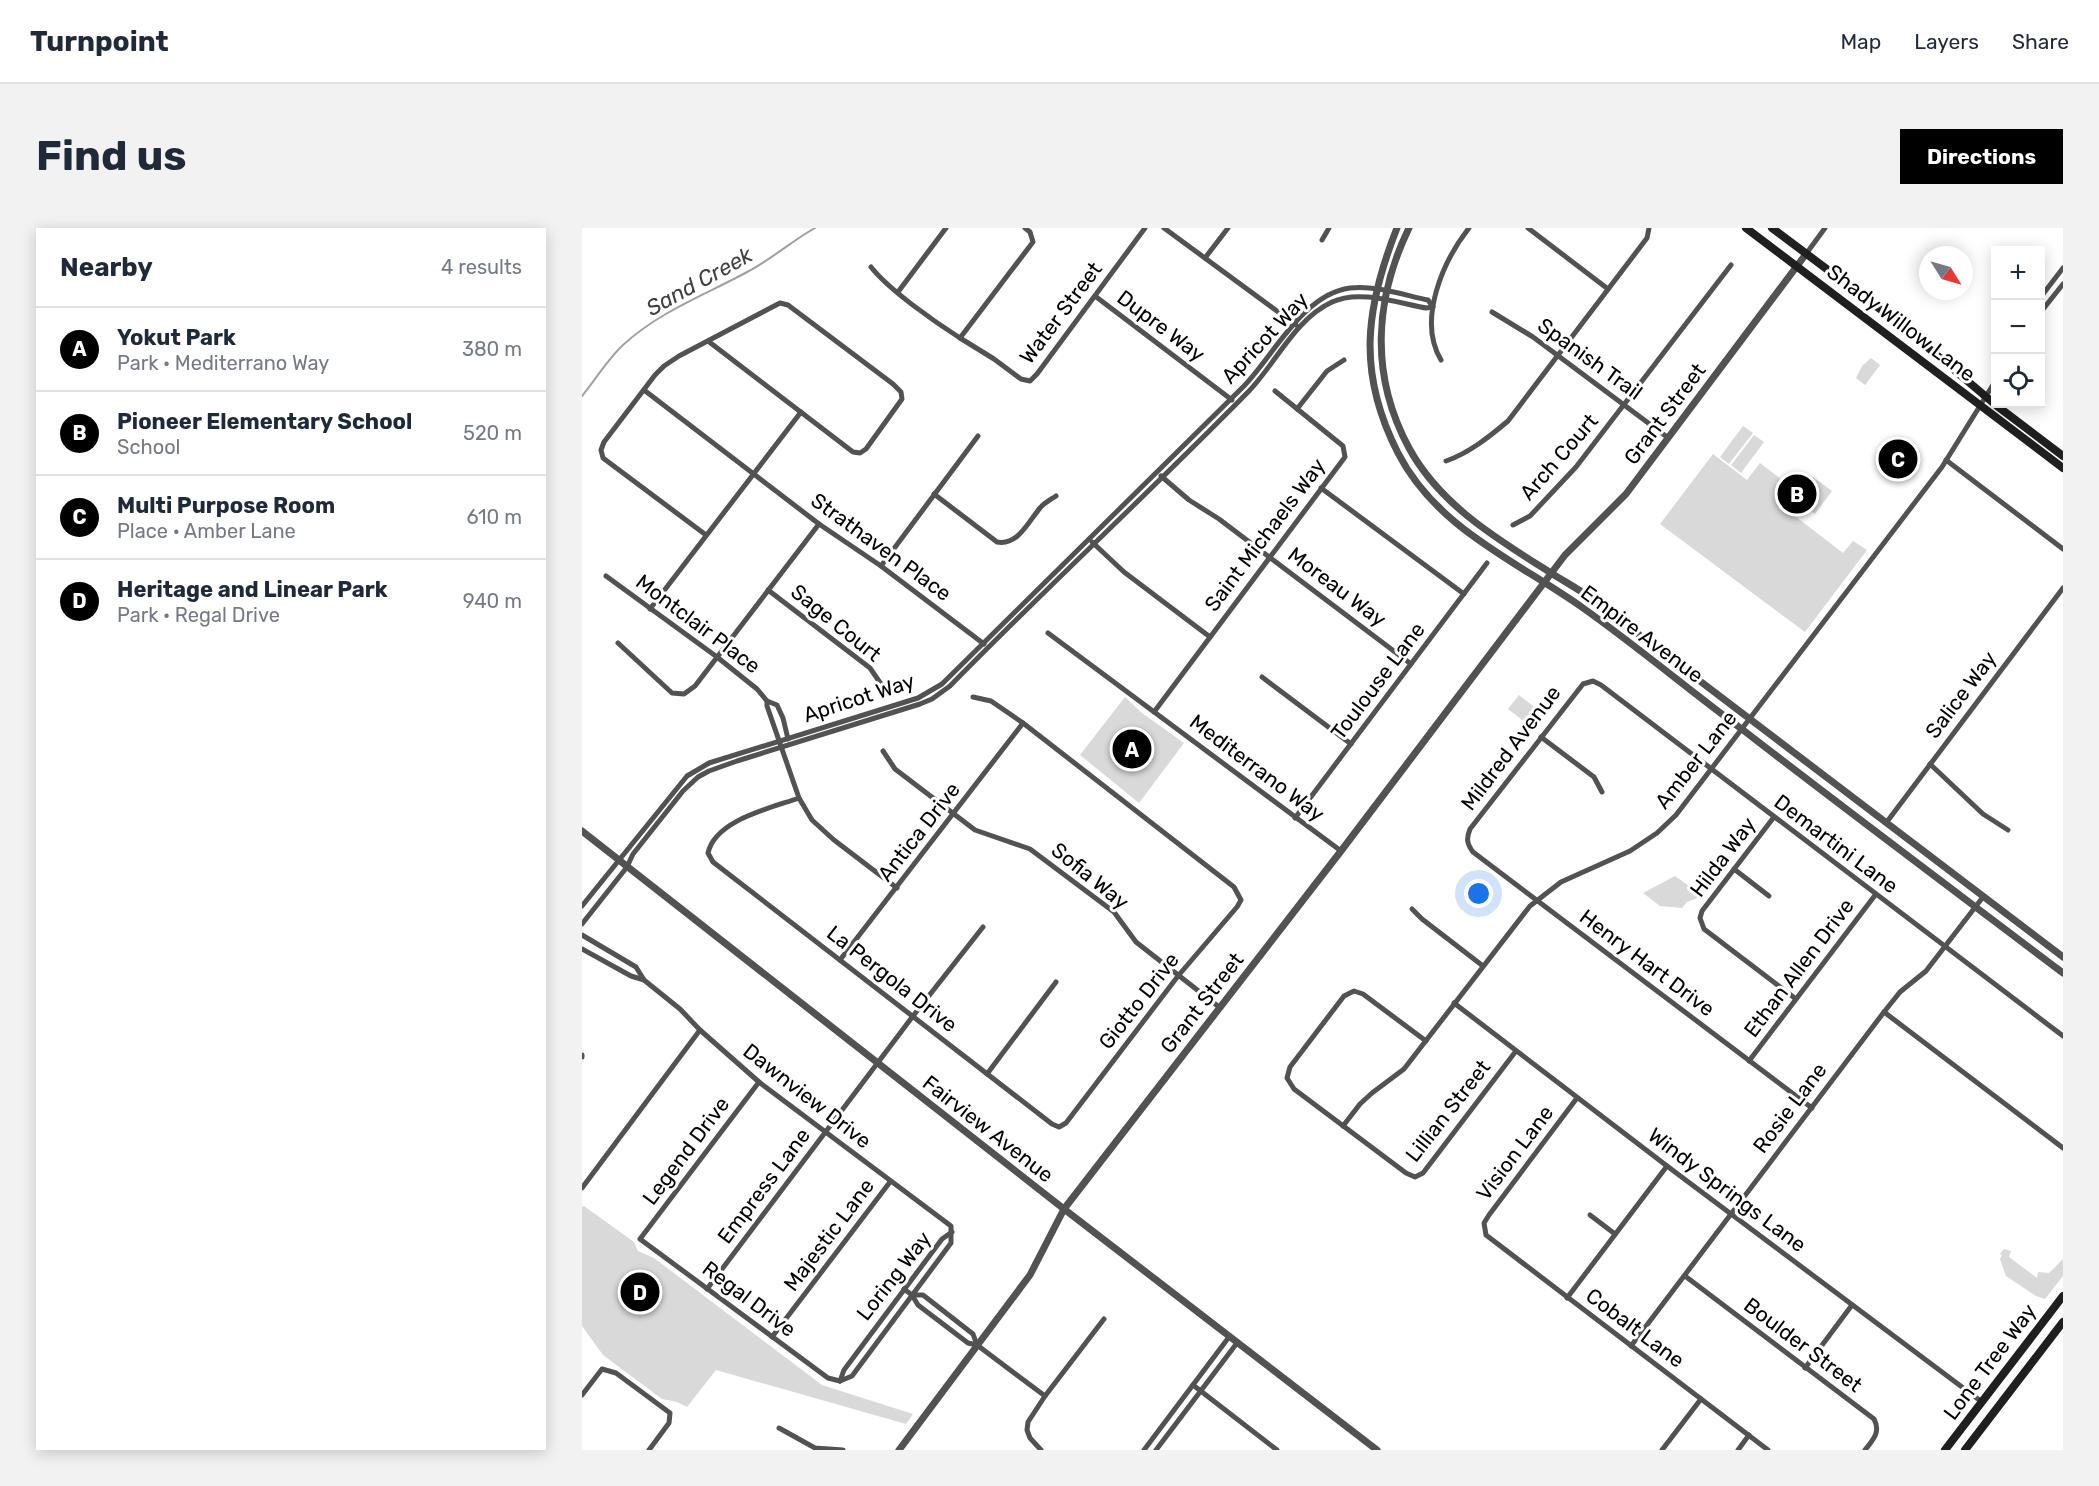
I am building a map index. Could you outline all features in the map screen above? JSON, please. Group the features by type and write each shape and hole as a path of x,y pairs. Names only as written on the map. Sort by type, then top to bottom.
{"main road":[{"name":"Shady Willow Lane","path":"1746,228 2063,468"},
{"name":"Shady Willow Lane","path":"1772,228 1900,324 1986,396 2063,456"},
{"name":"Lone Tree Way","path":"1945,1450 2063,1296"},
{"name":"Lone Tree Way","path":"1965,1450 2063,1322"}],"street":[{"path":"898,292 946,228"},
{"path":"871,267 898,292 960,338 1034,242 1030,232 1025,228"},
{"name":"Water Street","path":"960,338 1021,379 1030,381 1145,228"},
{"path":"1164,228 1297,326"},
{"path":"1205,258 1228,228"},
{"path":"1322,240 1329,228"},
{"name":"Empire Avenue","path":"1397,228 1374,298 1369,350 1374,387 1399,454 1416,482 1436,505 1464,530 1582,607 2063,973"},
{"name":"Empire Avenue","path":"1409,228 1398,251 1384,300 1380,340 1385,384 1398,424 1409,447 1431,481 1470,519 1588,596 2063,957"},
{"path":"1441,360 1434,348 1432,338 1433,307 1456,245 1469,228"},
{"path":"1528,228 1608,289"},
{"path":"1446,461 1488,438 1508,421 1647,238 1649,228"},
{"path":"1806,254 1825,228"},
{"name":"Grant Street","path":"899,1450 1030,1275 1064,1209 1574,545 1626,494 1806,254"},
{"name":"Arch Court","path":"1513,525 1530,516 1576,468 1731,265"},
{"path":"2045,291 2063,268"},
{"path":"2045,307 2063,284"},
{"name":"Apricot Way","path":"582,924 627,867 633,854 683,791 698,777 781,744 788,739 928,694 942,684 1162,477 1233,401 1297,326 1310,307 1331,294 1350,288 1376,290 1428,300 1433,307 1426,308 1353,296 1332,301 1297,326"},
{"name":"Dupre Way","path":"1095,296 1233,401"},
{"path":"706,535 603,458 601,450 604,442 664,366 708,341 780,303 788,305 901,392 902,399 866,448 860,453 853,452 708,341"},
{"name":"Spanish Trail","path":"1492,312 1533,337 1667,437"},
{"path":"1297,409 1328,371 1344,360"},
{"name":"Amber Lane","path":"1343,1126 1366,1098 1404,1069 1523,914 1537,900 1561,882 1630,851 1658,832 1676,815 1946,460 1991,387"},
{"name":"Strathaven Place","path":"644,390 819,524 880,566 985,645"},
{"name":"Saint Michaels Way","path":"1154,712 1345,457 1343,446 1275,391"},
{"name":"Apricot Way","path":"1092,541 1157,472 1233,401"},
{"path":"650,609 801,412"},
{"path":"880,566 978,436"},
{"path":"1946,460 2063,549"},
{"name":"Moreau Way","path":"1157,472 1189,500 1219,519 1411,664"},
{"path":"1322,488 1464,594"},
{"path":"934,494 998,542 1006,543 1015,539 1042,505 1056,496"},
{"path":"618,644 672,693 684,694 695,686 819,524"},
{"path":"1092,541 1124,573 1210,637"},
{"name":"Toulouse Lane","path":"1295,818 1487,563"},
{"name":"Montclair Place","path":"606,576 717,657 757,689 767,701 777,705 788,739"},
{"name":"Salice Way","path":"1886,823 2063,588"},
{"name":"Sage Court","path":"768,590 870,668 881,684"},
{"name":"Mediterrano Way","path":"1048,633 1341,851"},
{"name":"Apricot Way","path":"582,906 687,776 709,764 932,699 950,686 985,645"},
{"path":"1262,677 1351,744"},
{"name":"Mildred Avenue","path":"1467,840 1470,829 1578,688 1588,681"},
{"name":"Demartini Lane","path":"1588,681 1601,685 2063,1036"},
{"path":"973,697 991,701 1023,723"},
{"name":"Montclair Place","path":"767,701 799,798 813,820 834,840 897,888"},
{"name":"Antica Drive","path":"840,960 1023,723"},
{"name":"Giotto Drive","path":"1023,723 1234,887 1239,893 1240,900 1237,907 1178,976 1066,1123 1059,1127"},
{"path":"1541,736 1594,777 1602,792"},
{"name":"Sofia Way","path":"883,751 895,769 975,830 1030,849 1114,912 1136,942 1219,1007"},
{"path":"1930,764 1983,814 2008,830"},
{"name":"La Pergola Drive","path":"799,798 746,816 725,829 710,843 708,853 713,862 1052,1124 1059,1127"},
{"name":"Hilda Way","path":"1774,817 1702,911 1700,918 1704,929 1796,999"},
{"name":"Fairview Avenue","path":"582,831 1064,1209 1377,1450"},
{"name":"Henry Hart Drive","path":"1467,840 1473,852 1812,1108"},
{"path":"1734,869 1770,896"},
{"name":"Ethan Allen Drive","path":"1749,1061 1876,894"},
{"name":"Rosie Lane","path":"1631,1346 1884,1012 1900,992 1926,971 1983,897"},
{"path":"1412,909 1483,966"},
{"name":"Empress Lane","path":"707,1289 825,1131 983,927"},
{"name":"Dawnview Drive","path":"582,935 636,968 644,980 680,1009 700,1030 759,1082 890,1182 945,1220 951,1226 952,1232"},
{"name":"Dawnview Drive","path":"582,949 631,976 644,980"},
{"path":"987,1074 1056,982"},
{"path":"1343,1126 1294,1089 1287,1078 1290,1067 1344,996 1354,991 1363,994 1426,1041"},
{"name":"Windy Springs Lane","path":"1454,1003 1982,1402"},
{"path":"1884,1012 2063,1148"},
{"path":"582,1188 700,1030"},
{"name":"Lillian Street","path":"1343,1126 1406,1173 1415,1177 1423,1173 1516,1051"},
{"name":"Legend Drive","path":"640,1239 759,1082"},
{"name":"Vision Lane","path":"1484,1230 1484,1223 1489,1215 1577,1098"},
{"path":"1568,1298 1667,1166"},
{"name":"Majestic Lane","path":"772,1337 890,1182"},
{"path":"1590,1215 1615,1234"},
{"name":"Cobalt Lane","path":"1484,1230 1491,1239 1768,1450"},
{"name":"Loring Way","path":"840,1381 844,1370 904,1289 942,1239 952,1232"},
{"name":"Loring Way","path":"840,1381 852,1376 951,1243 952,1232"},
{"name":"Regal Drive","path":"640,1239 828,1378 840,1381"},
{"name":"Boulder Street","path":"1685,1276 1874,1419 1878,1426 1877,1433 1865,1450"},
{"path":"904,1289 912,1295 918,1305 960,1337 968,1343 977,1345 1045,1396"},
{"path":"912,1295 923,1295 973,1334 977,1345"},
{"path":"1805,1368 1852,1305"},
{"path":"1041,1450 1030,1438 1027,1430 1028,1422 1104,1319"},
{"path":"1143,1450 1229,1337"},
{"path":"1156,1450 1237,1343"},
{"path":"582,1395 602,1369 616,1373 670,1413 669,1423 649,1450"},
{"path":"1193,1385 1276,1450"},
{"path":"1662,1450 1701,1399"},
{"path":"780,1428 814,1449 843,1450"},
{"path":"1738,1450 1749,1436"}],"shaded area":[{"path":"1871,358 1880,365 1865,385 1856,378 1862,366"},
{"path":"1743,426 1753,433 1729,464 1720,457"},
{"path":"1754,435 1764,442 1741,473 1731,465"},
{"path":"1713,454 1747,480 1760,463 1790,486 1778,503 1843,553 1853,541 1867,550 1805,632 1660,524"},
{"path":"1813,477 1832,491 1815,514 1807,506 1805,497 1807,487"},
{"path":"1519,695 1546,716 1535,730 1508,709"},
{"path":"1125,697 1142,713 1184,743 1139,803 1080,755"},
{"path":"1675,876 1703,896 1687,902 1682,908 1660,906 1643,893"},
{"path":"584,1206 634,1242 638,1251 654,1258 822,1385 913,1414 906,1424 716,1370 687,1407 662,1399 603,1355 582,1326 582,1207"},
{"path":"2004,1249 2011,1251 2009,1257 2037,1278 2038,1272 2049,1273 2063,1259 2063,1276 2045,1299 2036,1296 2006,1276 2000,1259 2002,1255 2000,1254"}],"waterway":[{"name":"Sand Creek","path":"582,396 623,345 652,322 758,266 815,228"}],"place":[{"name":"Multi Purpose Room","path":"1898,459"},
{"name":"Pioneer Elementary School","path":"1797,494"},
{"name":"Yokut Park","path":"1132,749"},
{"name":"Heritage and Linear Park","path":"640,1292"}]}
